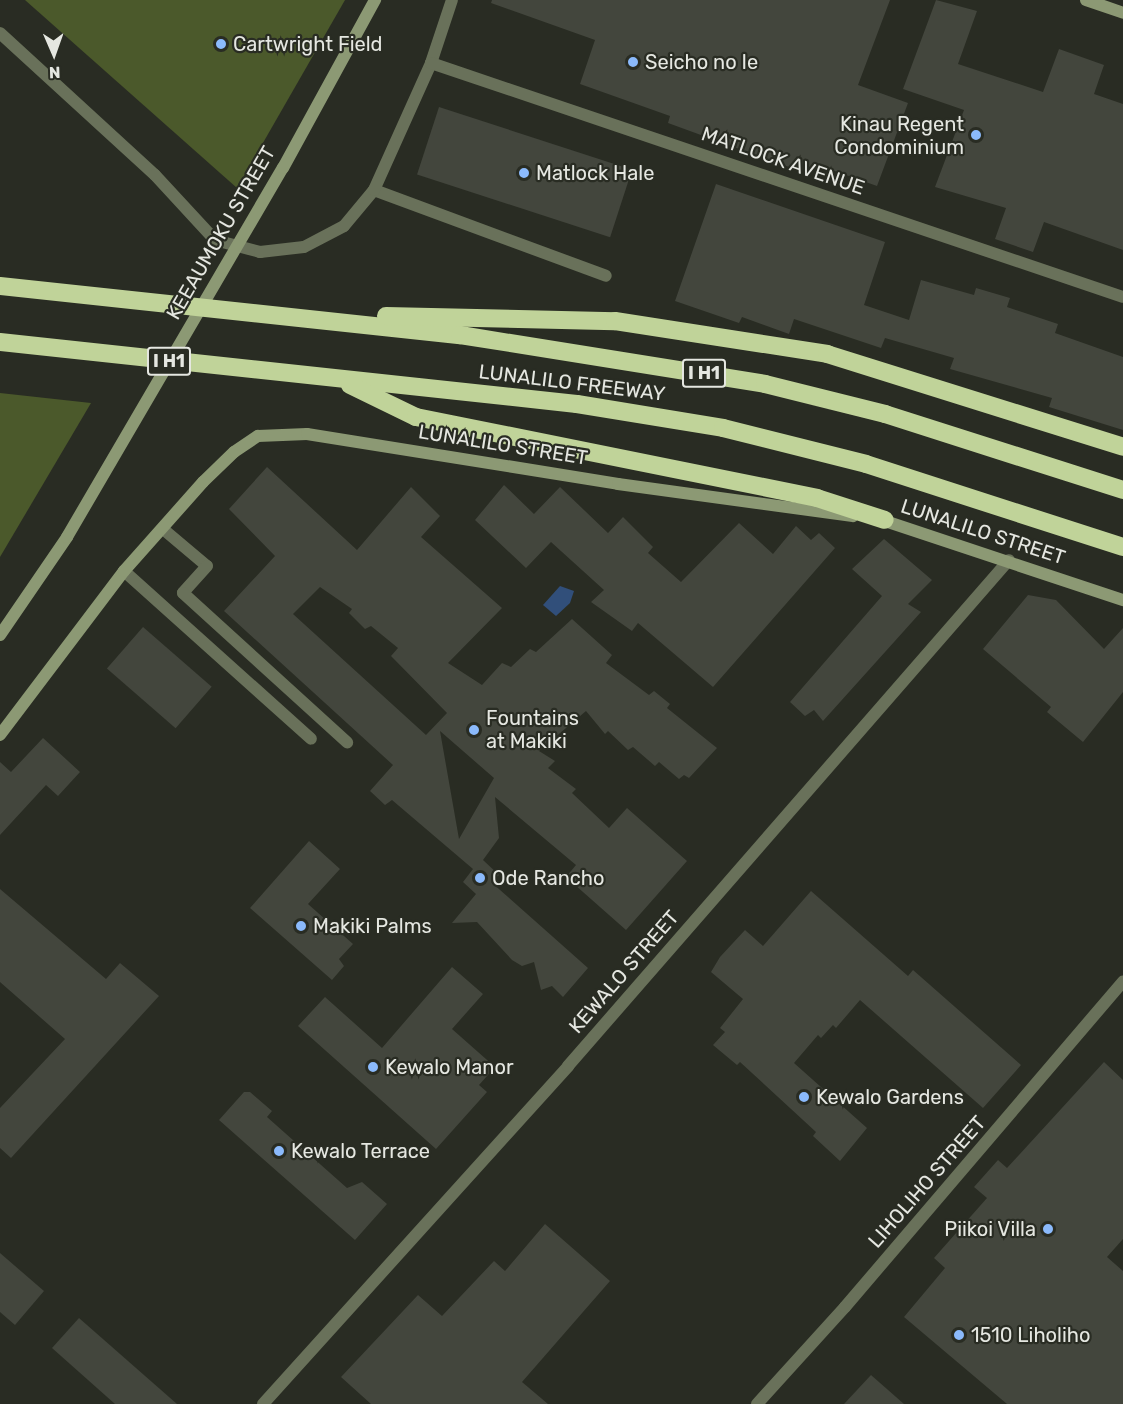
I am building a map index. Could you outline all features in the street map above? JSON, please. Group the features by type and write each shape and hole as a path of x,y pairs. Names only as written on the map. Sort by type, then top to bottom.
{"highway":[{"name":"LUNALILO FREEWAY","path":"0,286 471,337 765,384 885,414 1123,490"},
{"path":"273,314 615,321 827,354 1123,447"},
{"name":"LUNALILO FREEWAY","path":"0,342 577,404 723,428 889,471 1123,547"},
{"path":"338,379 416,417 817,498 885,520"}],"main road":[{"name":"KEEAUMOKU STREET","path":"0,635 67,537 283,168 375,0"},
{"path":"1086,0 1123,13"},
{"name":"LUNALILO STREET","path":"0,735 124,571 234,452 258,436 284,432 885,520 1123,600"}],"street":[{"path":"0,33 155,174 215,240 260,252 304,248 344,226 374,190 431,63 452,0"},
{"name":"MATLOCK AVENUE","path":"431,63 1123,297"},
{"path":"374,190 606,276"},
{"path":"163,529 207,566 183,593 347,742"},
{"name":"KEWALO STREET","path":"263,1404 568,1066 1009,560"},
{"path":"124,571 311,739"},
{"name":"LIHOLIHO STREET","path":"757,1404 845,1307 1123,982"}],"green space":[{"name":"Cartwright Field","path":"25,0 345,0 237,188"},
{"path":"0,393 91,403 0,557"}],"water":[{"path":"560,586 574,591 570,603 556,616 543,605"}],"building":[{"path":"492,0 890,0 858,85 908,103 877,186 815,164 811,175 668,123 670,116 580,84 595,40 491,3"},
{"path":"936,0 977,11 958,64 1043,92 1059,49 1104,65 1094,94 1123,104 1123,250 1044,222 1033,252 995,239 1006,208 935,187 964,110 903,89"},
{"name":"Matlock Hale","path":"439,107 632,170 610,237 417,175"},
{"path":"716,184 885,242 864,305 909,320 921,280 974,295 976,288 1010,298 1007,307 1058,324 1055,333 1123,357 1123,430 1049,407 1052,398 950,369 954,358 885,338 881,348 794,319 789,334 742,317 739,323 675,301"},
{"path":"267,467 357,550 411,487 440,516 421,537 502,608 448,663 482,685 502,663 511,667 530,649 536,652 572,619 612,655 606,663 649,695 654,691 670,704 667,708 717,748 689,778 684,775 679,779 659,762 655,766 633,747 628,750 608,731 605,734 586,711 539,751 555,761 548,768 576,789 572,793 609,828 627,808 687,861 626,930 566,877 576,865 495,797 499,838 483,860 499,875 491,882 588,968 563,997 552,986 541,990 534,962 522,966 512,960 477,922 452,923 476,894 463,882 473,869 392,800 385,805 370,791 393,765 224,611 275,556 229,509","holes":["320,587 352,609 349,613 365,629 371,626 398,648 391,656 447,713 426,735 293,614","440,731 494,778 459,839"]},
{"path":"504,485 534,514 560,487 608,533 623,517 653,547 648,553 681,582 739,523 773,554 796,526 811,540 819,533 835,548 713,687 638,623 632,631 591,602 604,590 551,542 526,568 475,520"},
{"path":"884,539 932,580 908,604 921,612 823,721 814,710 805,716 790,702 882,596 852,569"},
{"path":"1028,595 1056,600 1104,649 1123,628 1123,692 1083,742 1047,712 1051,707 983,649"},
{"path":"143,627 212,687 176,728 107,669"},
{"path":"43,738 80,772 58,796 46,785 0,835 0,762 11,772"},
{"name":"Makiki Palms","path":"309,841 340,869 308,904 353,944 339,959 344,966 332,980 250,908"},
{"path":"0,889 106,979 120,963 159,996 11,1158 0,1148 0,1108 65,1039 0,982"},
{"path":"811,891 908,976 913,970 1021,1065 983,1108 860,1000 836,1028 833,1025 821,1038 818,1035 794,1063 867,1128 840,1161 813,1136 816,1132 740,1062 737,1065 713,1045 725,1032 720,1028 743,999 711,972 720,957 745,930 763,946"},
{"path":"452,967 483,994 452,1029 495,1067 479,1085 487,1092 436,1149 298,1026 325,997 382,1048"},
{"path":"1104,1062 1123,1080 1123,1239 1107,1257 1123,1271 1123,1404 1007,1404 904,1317 945,1268 934,1258 987,1198 974,1187 998,1160 1007,1168"},
{"name":"Kewalo Terrace","path":"244,1092 250,1092 272,1111 267,1117 347,1188 362,1182 387,1204 355,1240 219,1120"},
{"path":"545,1224 610,1281 522,1382 548,1404 371,1404 341,1377 418,1295 442,1316 494,1261 505,1271"},
{"path":"0,1253 44,1291 15,1325 0,1312"},
{"path":"79,1318 177,1404 115,1404 52,1348"},
{"path":"871,1375 904,1404 844,1404"}],"place":[{"name":"Cartwright Field","path":"221,44"},
{"name":"Seicho no Ie","path":"633,62"},
{"name":"Kinau Regent Condominium","path":"976,135"},
{"name":"Matlock Hale","path":"524,173"},
{"name":"Fountains at Makiki","path":"474,730"},
{"name":"Ode Rancho","path":"480,878"},
{"name":"Makiki Palms","path":"301,926"},
{"name":"Kewalo Manor","path":"373,1067"},
{"name":"Kewalo Gardens","path":"804,1097"},
{"name":"Kewalo Terrace","path":"279,1151"},
{"name":"Piikoi Villa","path":"1048,1229"},
{"name":"1510 Liholiho","path":"959,1335"}]}
